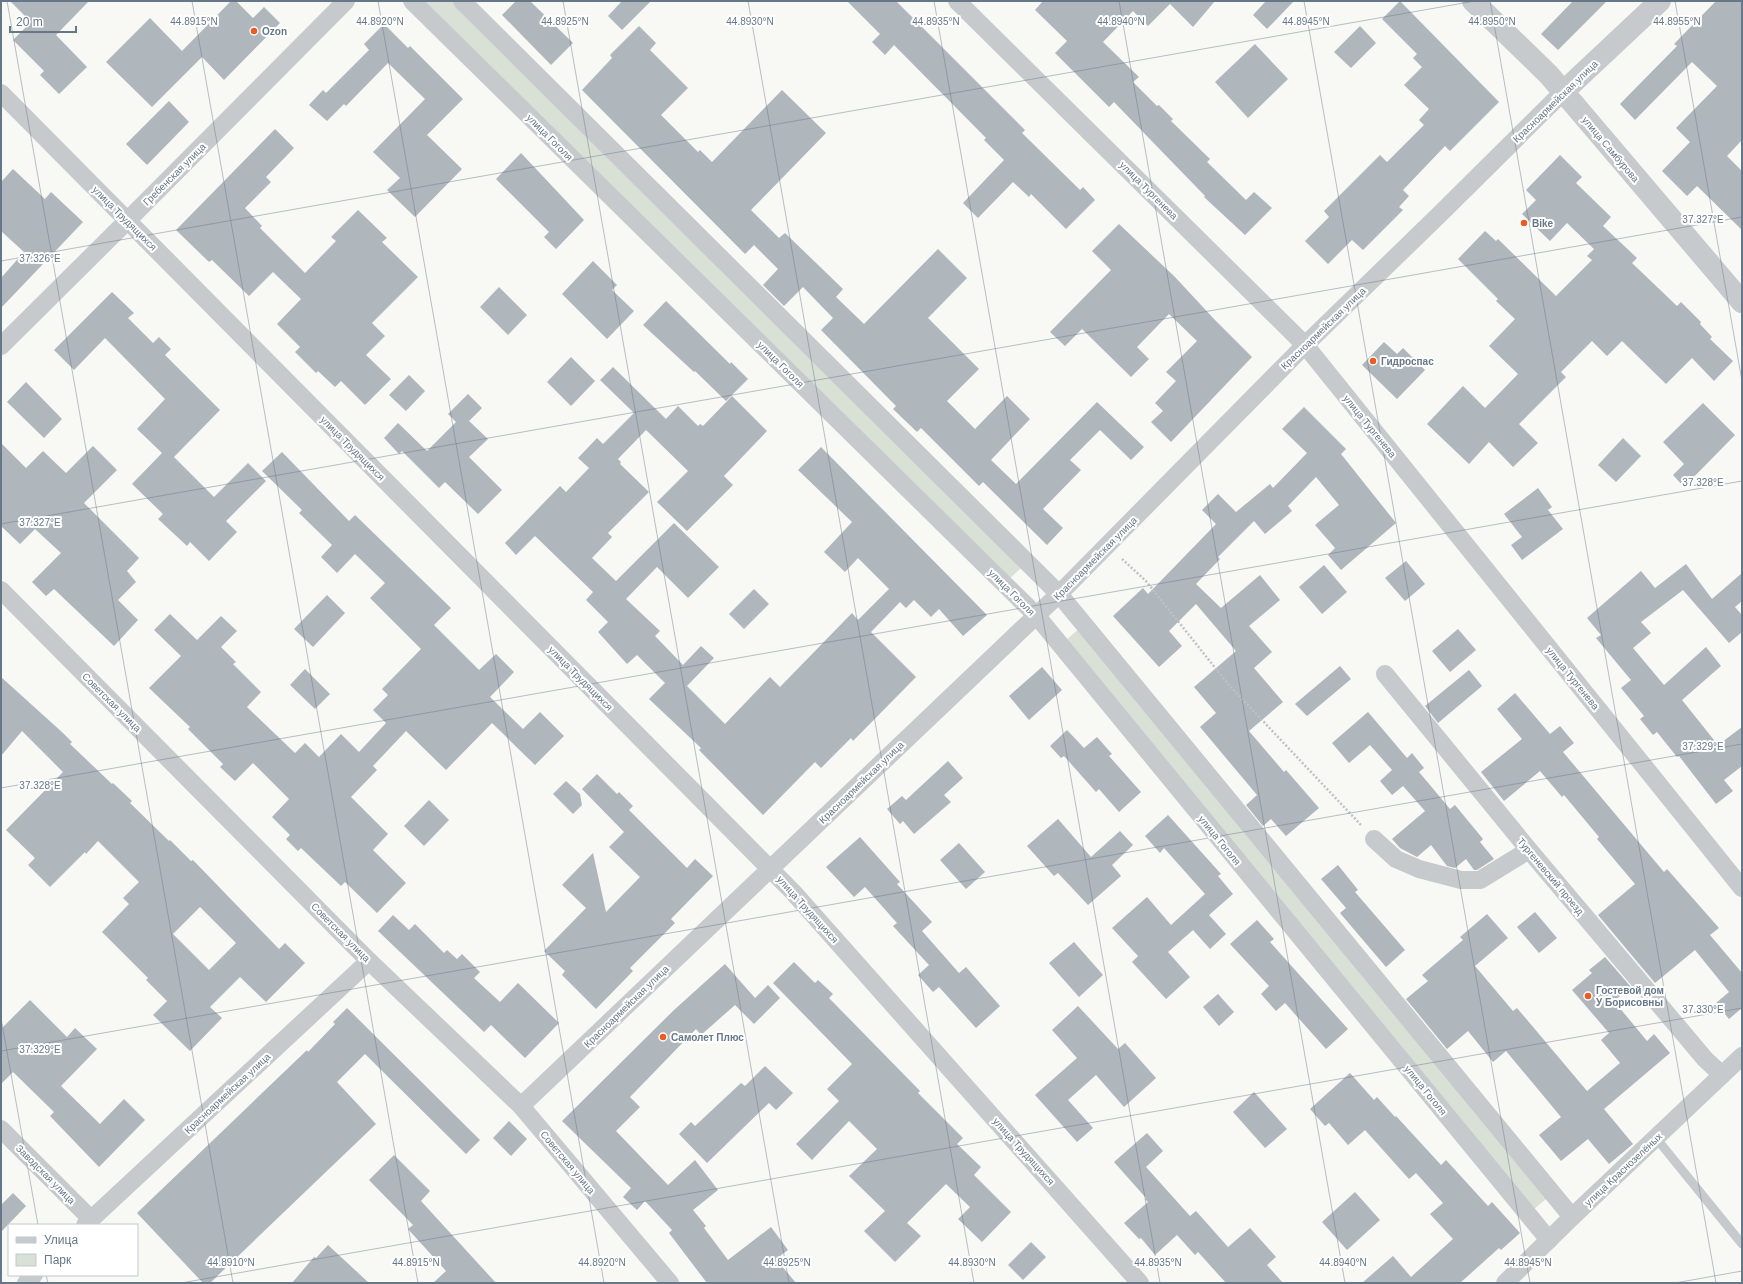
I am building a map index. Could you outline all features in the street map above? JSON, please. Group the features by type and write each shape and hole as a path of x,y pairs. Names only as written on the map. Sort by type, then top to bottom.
{"street":[{"name":"Гребенская улица","path":"1,346 346,1"},
{"name":"улица Гоголя","path":"412,1 1036,615 1549,1240"},
{"path":"462,1 1059,594 1572,1217"},
{"name":"улица Тургенева","path":"957,1 1305,345 1742,888"},
{"name":"улица Самбурова","path":"1473,1 1549,75 1742,302"},
{"name":"Красноармейская улица","path":"521,1106 1059,594 1305,345 1563,92 1660,1"},
{"name":"улица Трудящихся","path":"1,94 799,898 1140,1283"},
{"name":"Советская улица","path":"1,590 369,961 521,1106 670,1283"},
{"name":"Тургеневский проезд","path":"1386,674 1529,850 1705,1059 1722,1075"},
{"path":"1374,839 1396,859 1419,869 1461,880 1480,880 1529,850"},
{"name":"Красноармейская улица","path":"88,1222 369,961"},
{"name":"улица Краснозелёных","path":"1506,1283 1572,1217 1742,1056"},
{"name":"Заводская улица","path":"1,1129 88,1222"}],"lane":[{"path":"1656,1138 1742,1244"}],"path":[{"path":"1107,546 1146,581 1228,684 1374,839"}],"green space":[{"path":"423,1 452,1 1021,568 1007,581"},
{"path":"1080,628 1547,1198 1532,1211 1065,641"}],"building":[{"path":"10,1 89,1 56,35 87,67 59,94 40,75 44,71 13,40 31,22"},
{"path":"231,1 236,1 253,18 264,7 280,23 224,80 202,57 152,107 106,62 150,18 182,51"},
{"path":"516,1 530,1 573,43 551,65 502,15"},
{"path":"622,1 651,1 622,30 608,16"},
{"path":"847,1 896,1 1025,130 1022,133 1080,190 1083,187 1095,200 1066,229 1031,194 1029,197 1013,182 978,218 963,203 1004,160 984,140 986,138 894,45 885,55 872,42 880,34"},
{"path":"1043,1 1215,1 1193,27 1170,4 1148,26 1133,11 1103,42 1139,77 1133,82 1157,106 1159,105 1173,119 1171,121 1210,159 1207,162 1246,200 1254,192 1272,208 1245,235 1204,197 1205,196 1114,102 1109,107 1055,53 1067,41 1035,10"},
{"path":"1266,1 1294,1 1267,29 1253,15"},
{"path":"1400,1 1499,102 1450,151 1445,146 1403,190 1409,196 1399,207 1403,210 1363,250 1352,240 1328,264 1305,241 1329,217 1324,211 1380,155 1387,162 1424,125 1419,120 1429,109 1404,85 1422,67 1413,58 1417,54 1382,19"},
{"path":"1573,1 1607,1 1558,50 1541,34"},
{"path":"1716,1 1742,1 1742,140 1727,156 1742,171 1742,230 1697,186 1687,196 1662,171 1690,142 1676,128 1717,86 1692,62 1635,120 1620,104 1677,46 1674,44"},
{"path":"384,24 408,48 410,46 463,99 427,135 462,169 415,217 387,190 400,178 373,152 425,99 388,63 346,106 344,104 327,121 309,105 323,90 326,93 369,50 364,44"},
{"path":"639,26 656,43 650,50 688,88 661,115 698,152 700,150 712,162 782,90 826,133 751,210 779,238 785,233 843,289 836,297 864,324 938,249 967,278 928,318 979,369 947,401 975,429 1007,396 1030,419 991,460 1016,484 1097,402 1144,447 1131,460 1100,430 1070,460 1081,470 1043,509 1063,528 1047,545 983,482 979,486 921,428 917,432 893,409 896,406 821,330 833,318 803,287 784,306 763,285 778,269 754,245 745,254 582,90 612,58 610,55"},
{"path":"1360,26 1376,43 1351,68 1334,52"},
{"path":"1255,44 1288,79 1248,118 1215,82"},
{"path":"169,101 189,122 147,165 126,144"},
{"path":"275,129 294,148 266,177 271,182 245,208 262,226 260,228 305,273 336,241 331,237 358,210 387,238 382,242 418,277 372,323 385,336 366,355 391,379 365,405 341,381 335,387 318,371 316,373 295,352 300,347 277,324 301,299 273,272 249,296 212,260 209,262 176,230"},
{"path":"521,153 584,220 556,249 544,237 549,232 496,179"},
{"path":"1560,155 1582,177 1576,183 1611,217 1603,226 1637,258 1632,263 1677,306 1681,302 1701,322 1700,324 1712,337 1710,339 1733,361 1714,381 1692,358 1666,384 1622,341 1607,356 1592,341 1561,372 1566,377 1519,424 1538,443 1513,467 1489,442 1469,464 1427,424 1463,386 1485,408 1518,374 1489,346 1515,319 1496,301 1498,299 1458,259 1485,231 1496,241 1498,239 1556,296 1592,260 1587,256 1594,249 1567,223 1550,241 1522,214 1536,200 1526,190"},
{"path":"13,169 45,199 51,192 83,222 1,308 1,278 24,252 1,231 1,182"},
{"path":"1119,224 1175,277 1252,357 1171,442 1151,422 1163,411 1155,403 1176,381 1166,372 1197,341 1169,314 1137,347 1149,359 1131,377 1082,329 1065,346 1050,332 1111,270 1092,251"},
{"path":"593,261 617,285 612,290 634,311 607,339 562,294"},
{"path":"499,287 527,315 508,335 480,307"},
{"path":"112,292 134,313 128,318 153,343 159,337 171,349 165,355 220,410 174,457 214,497 248,463 266,481 226,521 237,532 209,561 190,542 187,546 158,519 163,514 132,484 162,453 137,429 165,399 105,338 74,370 54,350"},
{"path":"666,301 730,364 731,362 748,379 726,401 643,325"},
{"path":"1384,342 1397,354 1403,348 1425,370 1397,399 1362,365"},
{"path":"571,357 595,381 571,406 547,382"},
{"path":"613,367 666,419 678,406 698,426 700,424 703,426 732,396 767,431 724,476 733,485 687,531 657,502 688,471 646,430 618,459 621,462 620,464 649,492 608,533 612,537 592,558 616,581 674,523 719,567 688,598 657,567 626,599 660,631 655,636 683,665 701,646 714,658 687,686 725,724 770,677 780,687 852,613 858,620 889,589 858,558 845,572 824,552 852,522 798,470 821,447 987,615 963,636 939,609 931,617 914,600 906,608 900,602 871,632 916,677 853,741 851,738 821,768 815,762 763,815 699,750 701,748 649,699 665,683 637,655 627,664 598,632 608,622 586,600 593,592 535,536 516,555 505,543 560,486 566,492 589,468 578,458 597,438 603,444 634,413 600,380"},
{"path":"409,375 425,391 406,411 389,395"},
{"path":"26,382 62,419 44,438 7,402"},
{"path":"468,394 482,408 469,421 488,439 469,457 502,490 478,514 445,482 439,488 402,451 399,454 384,438 398,423 427,451 456,422 448,414"},
{"path":"1703,403 1735,435 1684,487 1673,475 1684,464 1663,442"},
{"path":"1304,407 1346,449 1341,454 1396,523 1341,570 1328,555 1335,548 1315,525 1339,505 1316,477 1288,506 1292,511 1265,534 1254,521 1218,557 1220,559 1196,584 1221,608 1260,575 1280,600 1249,626 1272,652 1254,668 1283,702 1249,731 1284,772 1286,770 1319,808 1286,836 1271,819 1263,826 1246,805 1257,795 1200,727 1216,713 1194,687 1236,651 1196,604 1169,631 1182,646 1159,667 1113,616 1143,588 1148,594 1216,524 1202,510 1218,494 1236,512 1270,484 1273,488 1307,453 1282,429"},
{"path":"1623,438 1641,456 1616,482 1598,465"},
{"path":"1,443 26,468 43,451 66,473 93,446 117,470 84,503 139,558 127,571 136,582 118,600 138,620 114,646 54,589 46,596 32,582 61,553 35,529 20,544 1,526"},
{"path":"282,452 349,521 355,515 451,608 434,625 479,670 496,654 514,672 490,697 523,729 540,712 564,736 535,765 492,723 446,770 406,731 373,766 377,770 351,797 388,834 373,850 406,883 377,913 345,882 341,886 301,848 298,851 286,839 290,835 272,817 289,799 253,763 235,781 220,767 223,764 188,729 190,727 149,688 181,656 154,630 170,614 197,640 221,616 237,631 221,647 236,662 233,664 261,692 247,707 295,753 305,743 319,757 341,734 359,752 386,723 373,710 388,695 382,689 421,649 370,598 385,583 355,554 337,573 321,557 332,545 299,513 302,510 262,471"},
{"path":"1538,488 1552,507 1548,510 1563,529 1522,560 1511,545 1522,537 1504,514"},
{"path":"1406,561 1425,584 1405,601 1385,578"},
{"path":"1686,564 1712,599 1742,573 1742,601 1735,607 1742,615 1742,632 1729,643 1683,590 1641,622 1651,633 1633,648 1664,685 1706,647 1721,666 1682,700 1718,745 1742,727 1742,766 1724,780 1733,791 1716,804 1679,756 1677,757 1657,732 1653,735 1640,719 1644,716 1621,688 1631,680 1596,638 1601,635 1587,618 1641,571 1655,588"},
{"path":"1324,565 1347,592 1322,614 1299,587"},
{"path":"754,589 769,604 744,629 729,614"},
{"path":"327,595 345,613 313,647 294,629"},
{"path":"1458,629 1476,650 1450,672 1432,651"},
{"path":"1340,666 1351,679 1307,716 1295,704"},
{"path":"1042,667 1062,690 1029,720 1009,696"},
{"path":"305,669 330,694 315,709 290,685"},
{"path":"1469,670 1482,686 1438,723 1425,706"},
{"path":"1,677 63,733 72,742 70,744 132,801 130,803 169,841 170,840 191,861 193,860 279,949 285,943 305,963 266,1002 240,977 210,1007 222,1018 190,1051 153,1015 167,1001 146,980 148,978 102,932 129,904 123,898 139,882 98,841 50,887 28,865 35,858 6,830 63,772 22,731 1,756","holes":["200,907 236,943 209,970 173,934"]},
{"path":"1515,693 1550,734 1560,726 1574,743 1563,752 1664,872 1667,869 1719,928 1710,935 1742,973 1742,1008 1729,1019 1716,1003 1729,992 1695,950 1655,983 1598,915 1635,884 1597,839 1599,837 1564,795 1562,797 1540,771 1504,801 1481,772 1522,739 1497,709"},
{"path":"1368,712 1407,758 1412,753 1424,768 1419,772 1450,809 1455,805 1483,839 1480,842 1494,859 1477,870 1474,870 1466,859 1455,868 1447,866 1431,845 1417,857 1400,848 1392,839 1425,811 1403,786 1392,795 1380,781 1392,770 1370,745 1349,763 1332,743"},
{"path":"1067,730 1084,748 1097,737 1112,754 1109,756 1141,792 1119,812 1099,789 1096,792 1064,756 1061,758 1050,746"},
{"path":"948,761 963,778 944,795 951,802 914,834 903,821 900,824 887,809 902,796 906,800"},
{"path":"597,774 617,794 619,792 633,806 629,810 687,868 695,859 713,876 671,919 675,923 630,968 633,971 596,1009 562,975 565,971 544,951 586,908 562,885 593,853 606,912 640,877 609,847 624,832 582,789"},
{"path":"566,781 580,794 582,805 573,814 553,794"},
{"path":"429,800 449,820 424,846 404,826"},
{"path":"1168,815 1221,874 1218,876 1233,894 1209,915 1226,934 1210,949 1193,930 1168,952 1190,977 1166,999 1132,962 1138,956 1112,928 1147,897 1171,925 1205,894 1164,848 1160,853 1145,836"},
{"path":"1058,819 1091,857 1120,831 1133,845 1112,865 1121,876 1088,905 1058,873 1054,876 1027,846"},
{"path":"860,837 900,882 897,884 932,922 922,931 959,973 966,967 1000,1006 976,1028 939,987 933,992 918,975 929,965 893,926 897,923 865,887 854,897 826,867"},
{"path":"959,843 985,872 966,889 940,860"},
{"path":"1338,865 1358,890 1355,892 1405,950 1386,967 1340,913 1346,908 1321,879"},
{"path":"1535,912 1557,938 1539,953 1517,927"},
{"path":"1487,914 1508,938 1475,966 1513,1011 1517,1008 1587,1091 1620,1063 1601,1040 1609,1033 1572,990 1592,973 1589,970 1605,957 1631,987 1614,1001 1647,1041 1654,1034 1670,1053 1604,1109 1633,1144 1609,1164 1588,1139 1561,1161 1539,1135 1561,1117 1506,1051 1493,1062 1468,1031 1447,1049 1406,999 1428,981 1422,975 1463,940 1460,937"},
{"path":"393,915 409,930 415,924 444,953 447,950 457,959 462,954 480,972 474,978 500,1002 518,983 559,1023 525,1058 491,1025 484,1032 378,931"},
{"path":"1257,920 1274,939 1270,942 1348,1029 1326,1049 1285,1003 1276,1011 1261,994 1269,986 1230,944"},
{"path":"1074,942 1103,975 1079,997 1049,963"},
{"path":"794,962 815,983 818,980 833,994 829,998 920,1091 918,1093 963,1138 957,1144 981,1167 974,1175 1011,1212 982,1242 958,1219 970,1207 946,1184 907,1223 921,1236 895,1262 864,1231 885,1211 849,1176 877,1149 849,1121 812,1160 796,1144 839,1101 827,1089 852,1064 773,983"},
{"path":"725,964 755,998 768,985 780,998 754,1024 735,1005 701,1035 696,1029 630,1097 640,1107 616,1131 668,1185 695,1160 718,1190 693,1210 706,1226 704,1228 728,1260 771,1227 788,1250 776,1259 796,1283 707,1283 669,1233 672,1230 645,1201 637,1210 623,1197 631,1188 562,1121 674,1010"},
{"path":"1218,994 1234,1012 1219,1026 1203,1007"},
{"path":"30,1000 67,1037 75,1028 97,1049 61,1086 100,1124 124,1099 145,1120 99,1167 50,1116 54,1112 13,1072 1,1084 1,1029"},
{"path":"1078,1006 1118,1049 1125,1043 1156,1078 1124,1107 1096,1075 1068,1100 1093,1128 1077,1142 1035,1095 1077,1058 1052,1030"},
{"path":"347,1008 480,1140 466,1154 365,1054 337,1082 376,1124 210,1283 203,1283 137,1213 307,1050 308,1052 335,1024 333,1022"},
{"path":"765,1066 793,1093 776,1110 769,1103 707,1163 679,1134 691,1122 695,1126 741,1083 745,1086"},
{"path":"1350,1073 1374,1100 1377,1097 1395,1117 1396,1116 1441,1165 1446,1160 1488,1206 1492,1202 1520,1233 1501,1250 1499,1248 1460,1283 1362,1283 1393,1256 1411,1277 1453,1239 1430,1214 1443,1203 1416,1173 1409,1179 1365,1130 1348,1145 1329,1123 1325,1126 1310,1109"},
{"path":"1254,1092 1287,1129 1265,1148 1233,1112"},
{"path":"509,1121 527,1139 511,1156 493,1138"},
{"path":"1147,1133 1163,1151 1146,1167 1190,1216 1196,1211 1228,1247 1250,1228 1276,1257 1267,1265 1283,1283 1226,1283 1198,1252 1195,1255 1177,1235 1155,1255 1141,1238 1139,1239 1124,1223 1148,1202 1114,1162"},
{"path":"394,1155 430,1191 421,1201 496,1283 433,1283 446,1271 408,1229 413,1225 369,1180"},
{"path":"1355,1192 1380,1220 1347,1250 1322,1222"},
{"path":"13,1193 26,1206 1,1232 1,1205"},
{"path":"1031,1242 1046,1257 1023,1280 1008,1265"},
{"path":"328,1245 369,1283 292,1283 314,1257 316,1258"}],"place":[{"name":"Ozon","path":"254,31"},
{"name":"Bike","path":"1524,223"},
{"name":"Гидроспас","path":"1373,361"},
{"name":"Гостевой дом У Борисовны","path":"1588,996"},
{"name":"Самолет Плюс","path":"663,1037"}]}
